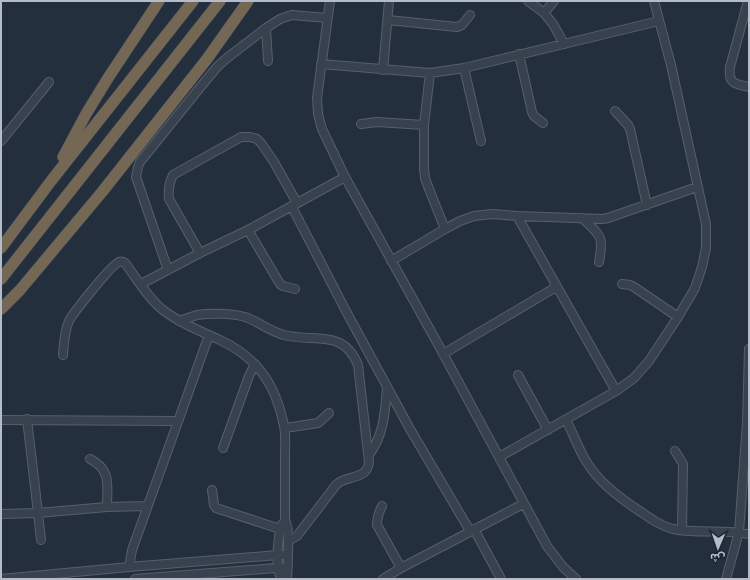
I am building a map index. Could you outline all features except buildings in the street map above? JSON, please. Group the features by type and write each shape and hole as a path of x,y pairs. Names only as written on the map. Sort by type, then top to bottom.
{"highway":[{"path":"51,181 86,114 159,1"},
{"path":"1,248 51,181 193,1"},
{"path":"1,279 220,1"},
{"path":"1,309 20,290 102,192 207,59 248,1"}],"street":[{"path":"330,1 317,98 318,114 322,129 345,177 443,354 523,504 554,556 576,579"},
{"path":"382,70 389,1"},
{"path":"528,1 544,13 553,24 564,44"},
{"path":"544,13 554,1"},
{"path":"499,457 616,391 634,378 649,361 695,288 706,248 706,224 671,64 654,1"},
{"path":"748,1 729,74 734,83 749,87"},
{"path":"168,270 136,177 140,162 217,68 227,58 280,19 292,15 327,18"},
{"path":"388,20 457,27 462,25 470,15"},
{"path":"321,64 430,73 464,68 659,21"},
{"path":"266,28 268,61"},
{"path":"519,54 532,112 534,116 543,123"},
{"path":"464,68 481,141"},
{"path":"430,73 424,125 424,169 425,178 445,229"},
{"path":"1,141 49,82"},
{"path":"615,111 626,122 630,129 647,205"},
{"path":"361,124 376,122 424,125"},
{"path":"200,253 169,199 168,193 170,180 173,175 242,137 257,139 274,162 347,313 410,429 501,579"},
{"path":"141,284 248,230 345,177"},
{"path":"391,261 460,221 479,215 493,214 603,219 697,187"},
{"path":"517,216 616,391"},
{"path":"582,218 601,238 602,247 598,262"},
{"path":"248,230 280,284 295,289"},
{"path":"62,355 65,333 70,319 106,274 117,263 122,261 152,300 163,310 180,321 237,350 255,364 267,378 275,393 285,428 285,518 278,555 278,568 281,579"},
{"path":"622,284 634,287 678,317"},
{"path":"443,354 556,287"},
{"path":"180,321 199,315 234,314 247,318 285,335 338,341 356,358 369,455 369,466 362,474 344,480 336,485 297,536 288,541"},
{"path":"128,567 132,550 147,506 209,335"},
{"path":"726,579 739,532 749,349"},
{"path":"223,448 249,376 255,364"},
{"path":"518,375 548,430"},
{"path":"369,455 374,448 384,421 387,387"},
{"path":"285,428 318,423 329,413"},
{"path":"27,419 41,540"},
{"path":"1,420 178,421"},
{"path":"566,420 586,462 602,482 610,490 656,522 666,527 682,530 739,532 749,534"},
{"path":"675,451 683,464 682,530"},
{"path":"90,459 98,463 105,472 107,507"},
{"path":"212,490 214,505 216,508 284,529"},
{"path":"383,579 393,576 400,568 523,504"},
{"path":"1,514 147,506"},
{"path":"382,506 378,515 378,525 400,568"},
{"path":"284,529 288,541 287,579"},
{"path":"1,579 128,567 288,555"},
{"path":"141,579 288,567"}]}
